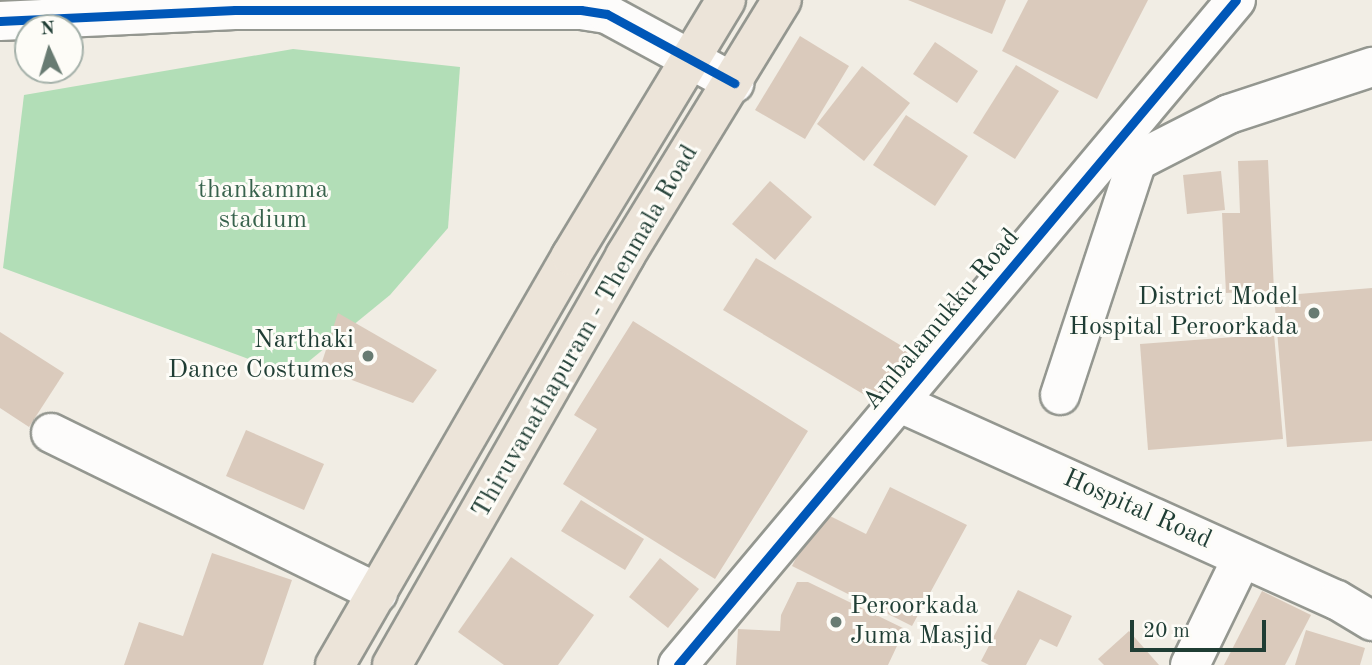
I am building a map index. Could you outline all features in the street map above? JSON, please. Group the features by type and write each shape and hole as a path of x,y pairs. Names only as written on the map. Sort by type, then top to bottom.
{"main road":[{"path":"335,665 571,256 726,0"},
{"name":"Thiruvanathapuram - Thenmala Road","path":"392,665 625,256 734,83 782,0"}],"street":[{"name":"Ambalamukku Road","path":"678,665 900,403 1230,2"},
{"path":"0,21 235,10 581,9 607,14 734,83"},
{"path":"1060,395 1137,161 1229,114 1372,67"},
{"name":"Hospital Road","path":"900,403 1242,558 1372,621"},
{"path":"51,433 378,593"},
{"path":"1190,665 1242,558"}],"green space":[{"name":"thankamma stadium","path":"293,49 460,67 448,228 390,295 292,375 3,268 24,95"}],"building":[{"path":"908,0 1006,0 992,34"},
{"path":"1028,0 1148,0 1097,99 1002,51"},
{"path":"800,36 849,66 805,139 755,110"},
{"path":"935,42 978,71 957,103 913,74"},
{"path":"1016,65 1059,91 1015,159 973,133"},
{"path":"862,66 910,103 864,161 817,124"},
{"path":"906,115 968,156 935,206 873,165"},
{"path":"1268,160 1274,291 1226,293 1222,213 1240,213 1238,161"},
{"path":"1221,171 1225,210 1187,214 1183,175"},
{"path":"770,181 812,217 775,260 732,224"},
{"path":"756,258 915,354 883,406 723,310"},
{"path":"1372,288 1372,441 1287,447 1274,296"},
{"name":"Narthaki Dance Costumes","path":"338,313 437,370 413,403 320,368"},
{"path":"633,321 808,431 715,579 563,484 597,429 574,415"},
{"path":"0,332 64,373 29,427 0,408"},
{"path":"1274,334 1283,439 1148,450 1140,344"},
{"path":"246,430 324,464 304,510 226,476"},
{"path":"890,487 967,525 912,626 792,566 820,511 866,534"},
{"path":"581,500 644,539 625,570 561,531"},
{"path":"212,553 292,580 263,665 124,665 139,622 183,636"},
{"path":"511,557 594,615 558,665 504,665 458,632"},
{"path":"660,558 699,589 668,628 629,597"},
{"name":"Peroorkada Juma Masjid","path":"797,582 808,582 905,629 888,665 736,665 738,629 780,631 781,615"},
{"path":"1018,590 1072,616 1057,647 1040,639 1026,665 989,665 981,661"},
{"path":"1262,591 1311,615 1285,665 1224,665"},
{"path":"1306,630 1365,648 1360,665 1295,665"},
{"path":"1129,631 1159,665 1104,665 1098,659"}],"cycle path":[{"path":"678,665 1236,0"},
{"path":"0,21 235,10 581,10 607,14 734,83"}],"place":[{"name":"District Model Hospital Peroorkada","path":"1314,313"},
{"name":"Narthaki Dance Costumes","path":"368,356"},
{"name":"Peroorkada Juma Masjid","path":"836,622"}]}
